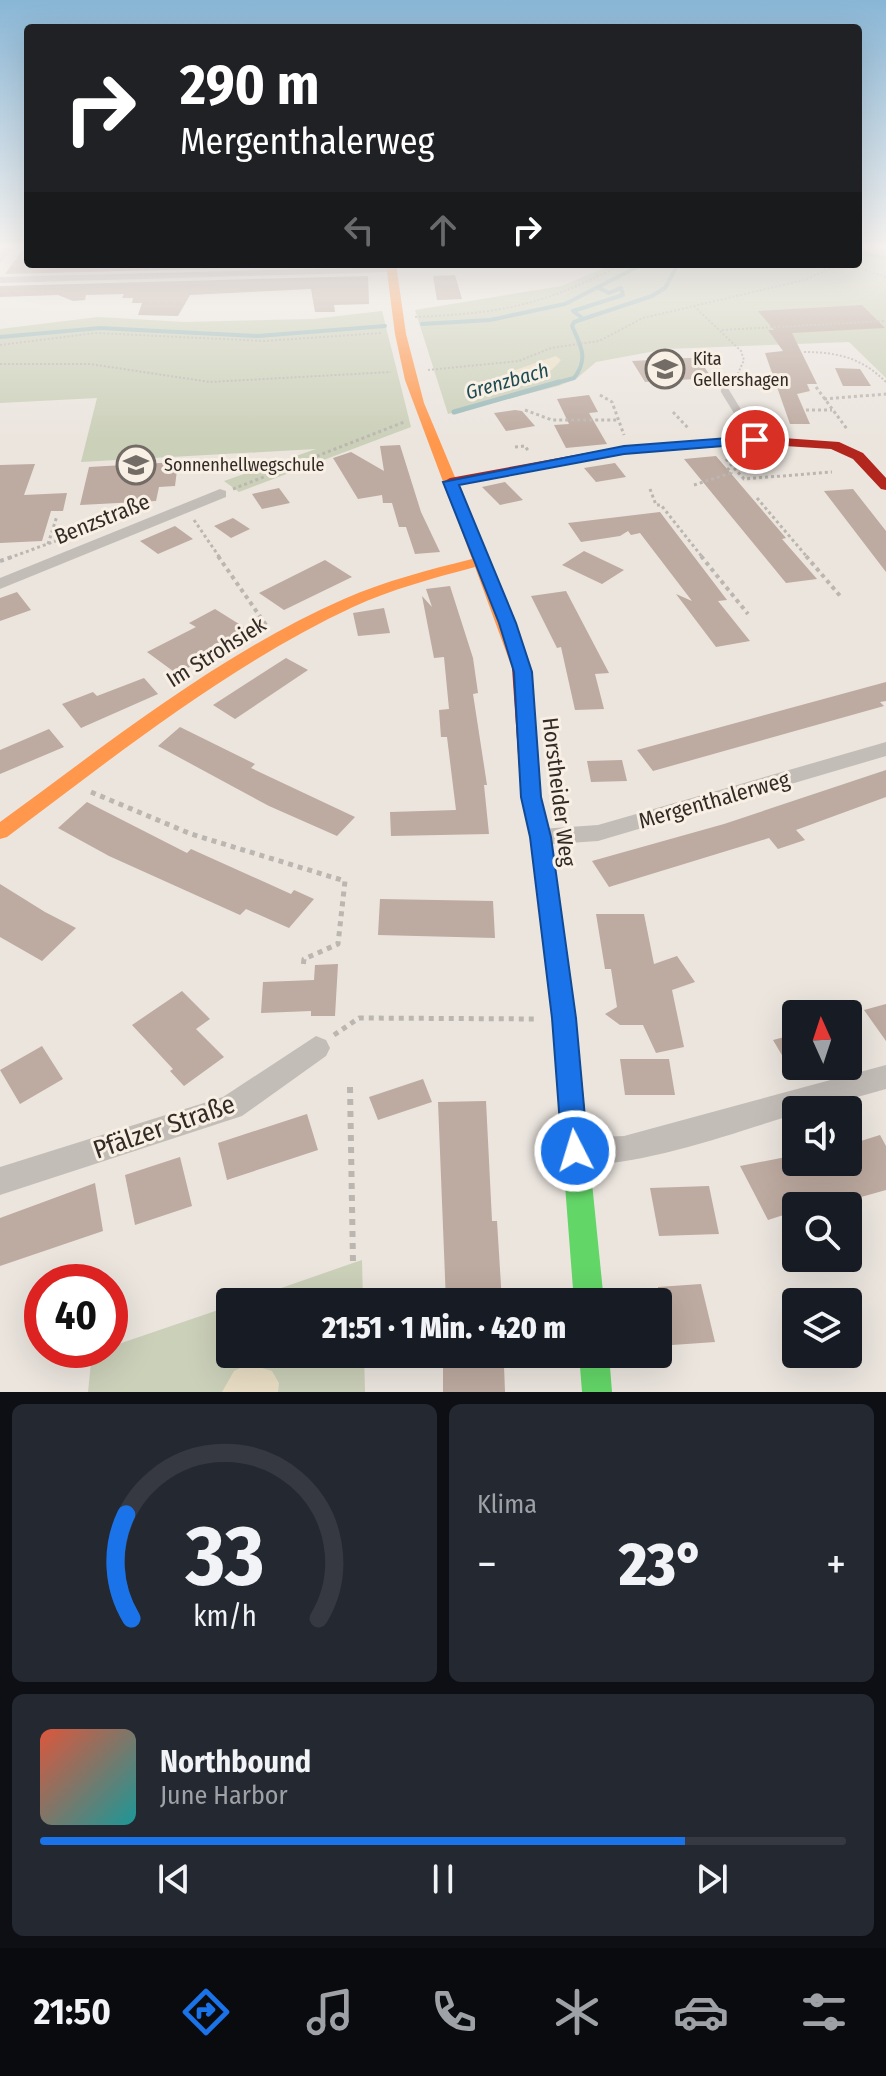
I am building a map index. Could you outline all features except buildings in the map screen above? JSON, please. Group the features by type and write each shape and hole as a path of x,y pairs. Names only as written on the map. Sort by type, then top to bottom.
{"street":[{"name":"Horstheider Weg","path":"399,310 416,371 436,417 437,446"},
{"name":"Horstheider Weg","path":"416,371 422,418 437,446 523,672 531,797 540,837 564,1018 588,1288"},
{"path":"450,482 573,457 713,441 755,440 834,445 858,456 886,486"},
{"name":"Benzstraße","path":"0,584 220,494"},
{"name":"Im Strohsiek","path":"0,832 210,681 345,602 378,587 433,570 482,561"},
{"name":"Mergenthalerweg","path":"540,837 598,833 886,749"},
{"name":"Pfälzer Straße","path":"0,1181 232,1107 316,1048"},
{"path":"575,1151 624,1149 886,1077"},
{"path":"595,1368 597,1392"}],"lane":[{"path":"725,391 755,440"}],"path":[{"path":"1,345 96,333 264,341 502,310"},
{"path":"0,364 90,364 210,382 416,371 506,363 599,341 624,325 679,310"},
{"path":"699,310 722,330 744,360 738,376 725,391"},
{"path":"722,330 886,321"},
{"path":"804,352 823,352 868,364 886,382"},
{"path":"816,387 847,429"},
{"path":"824,399 886,394"},
{"path":"525,410 552,420 618,420 612,402 600,395"},
{"path":"859,396 864,402"},
{"path":"806,410 833,410"},
{"path":"220,494 422,418"},
{"path":"713,441 744,479 832,472"},
{"path":"694,485 731,473 728,469 732,468"},
{"path":"650,489 656,505 661,505 748,614"},
{"path":"757,498 841,597"},
{"path":"186,508 277,642"},
{"path":"48,544 57,516"},
{"path":"68,783 191,834 345,881 338,944 304,959 303,967"},
{"path":"316,1048 359,1018 564,1018"},
{"path":"350,1087 353,1263"}],"green space":[{"path":"415,310 886,310 886,378 849,342 666,349 596,362 576,379 558,386 448,414"},
{"path":"382,311 411,427 239,492 224,481 316,449 81,462 97,398 0,403 0,329 98,317 184,322 313,319"},
{"path":"362,1260 363,1288 281,1288"},
{"path":"216,1311 216,1368 364,1368 365,1392 88,1392 90,1368 128,1368 128,1341"}],"sand":[{"path":"556,356 561,360 556,366 536,378 520,381 504,378 515,370"},
{"path":"262,1368 272,1371 279,1383 278,1392 222,1392 234,1371"}],"waterway":[{"path":"422,324 490,320 537,310"},
{"path":"576,310 573,311 581,317"},
{"name":"Grenzbach","path":"552,384 574,378 579,371 582,352 572,326 574,322 610,310"},
{"path":"0,337 100,328 258,336 385,326"},
{"name":"Grenzbach","path":"552,384 559,382"},
{"name":"Grenzbach","path":"454,412 552,384"}],"traffic: fast":[{"path":"574,1133 588,1288"},
{"path":"595,1368 597,1392"}],"traffic: slow":[{"path":"398,310 418,403 521,668"},
{"path":"0,832 169,708 288,633 350,603 415,578 482,561"}],"traffic: jam":[{"path":"450,482 624,450 755,440 834,445 858,456 886,486"},
{"path":"521,668 531,797 540,837 564,1018 574,1133"}],"place":[{"name":"Kita Gellershagen","path":"665,369"},
{"name":"Sonnenhellwegschule","path":"136,465"}],"route":[{"path":"575,1151 564,1018 540,837 531,797 523,672 516,646 450,482 573,457 700,442 755,440"}]}
